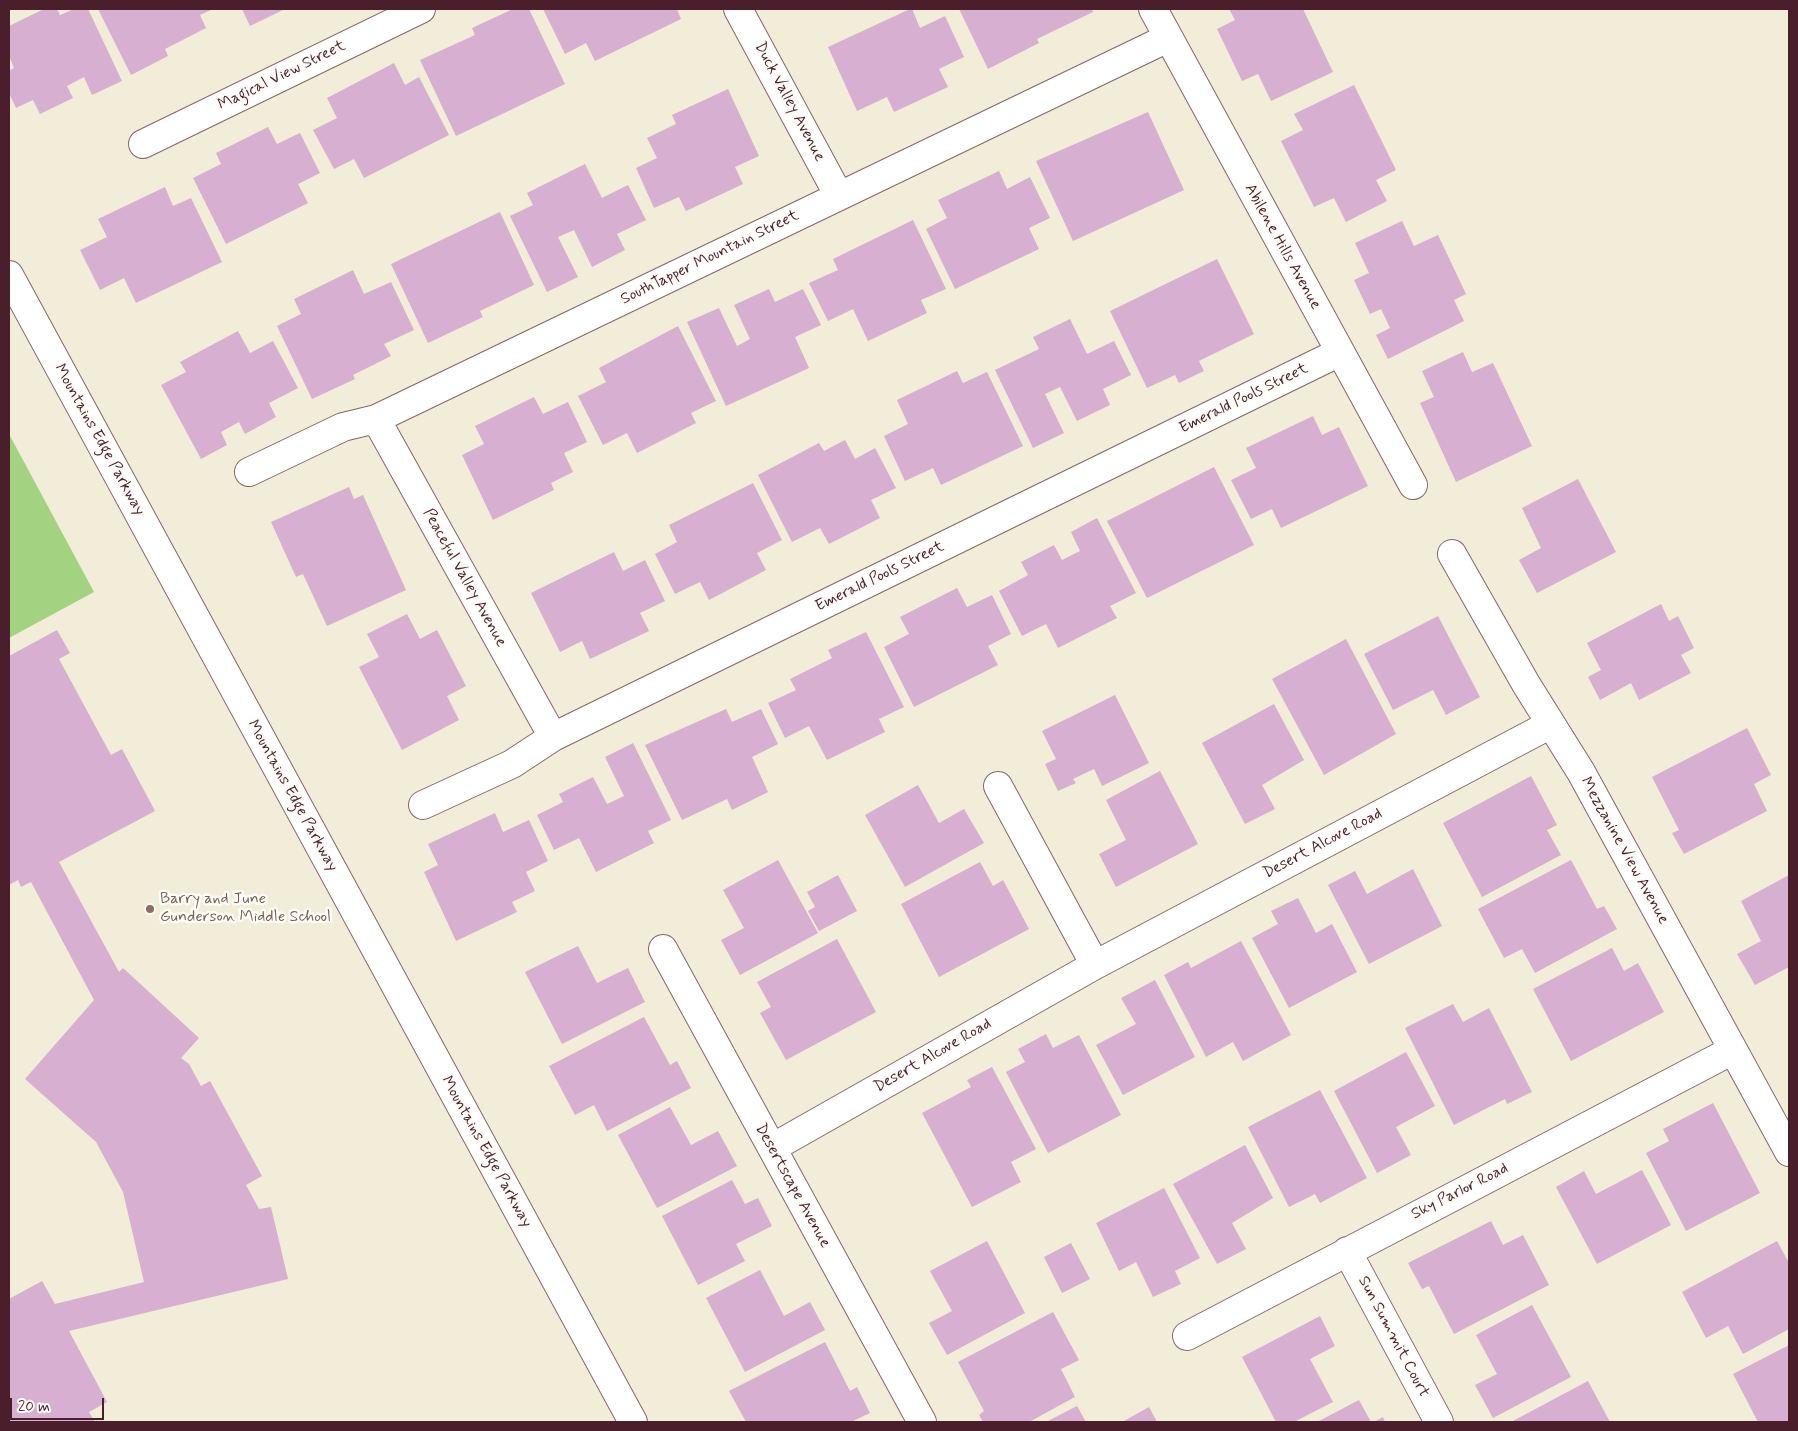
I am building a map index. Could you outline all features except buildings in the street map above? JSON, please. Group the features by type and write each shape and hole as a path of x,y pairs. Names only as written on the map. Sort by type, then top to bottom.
{"street":[{"name":"Magical View Street","path":"143,144 421,9"},
{"name":"Duck Valley Avenue","path":"738,9 839,196"},
{"name":"Abilene Hills Avenue","path":"1153,9 1413,485"},
{"name":"SouthTapper Mountain Street","path":"250,472 343,427 376,419 1168,38"},
{"name":"Mountains Edge Parkway","path":"9,275 633,1422"},
{"name":"Emerald Pools Street","path":"423,805 512,764 553,736 1340,352"},
{"name":"Peaceful Valley Avenue","path":"376,419 553,736"},
{"name":"Mezzanine View Avenue","path":"1452,554 1581,772 1789,1152"},
{"name":"Desert Alcove Road","path":"772,1148 1096,965 1551,724"},
{"path":"998,786 1096,965"},
{"name":"Desertscape Avenue","path":"663,949 922,1422"},
{"name":"Sky Parlor Road","path":"1187,1336 1733,1050"},
{"name":"Sun Summit Court","path":"1347,1251 1439,1422"}],"green space":[{"path":"9,434 94,592 9,638"}],"place":[{"name":"Barry and June Gunderson Middle School","path":"150,909"}]}
